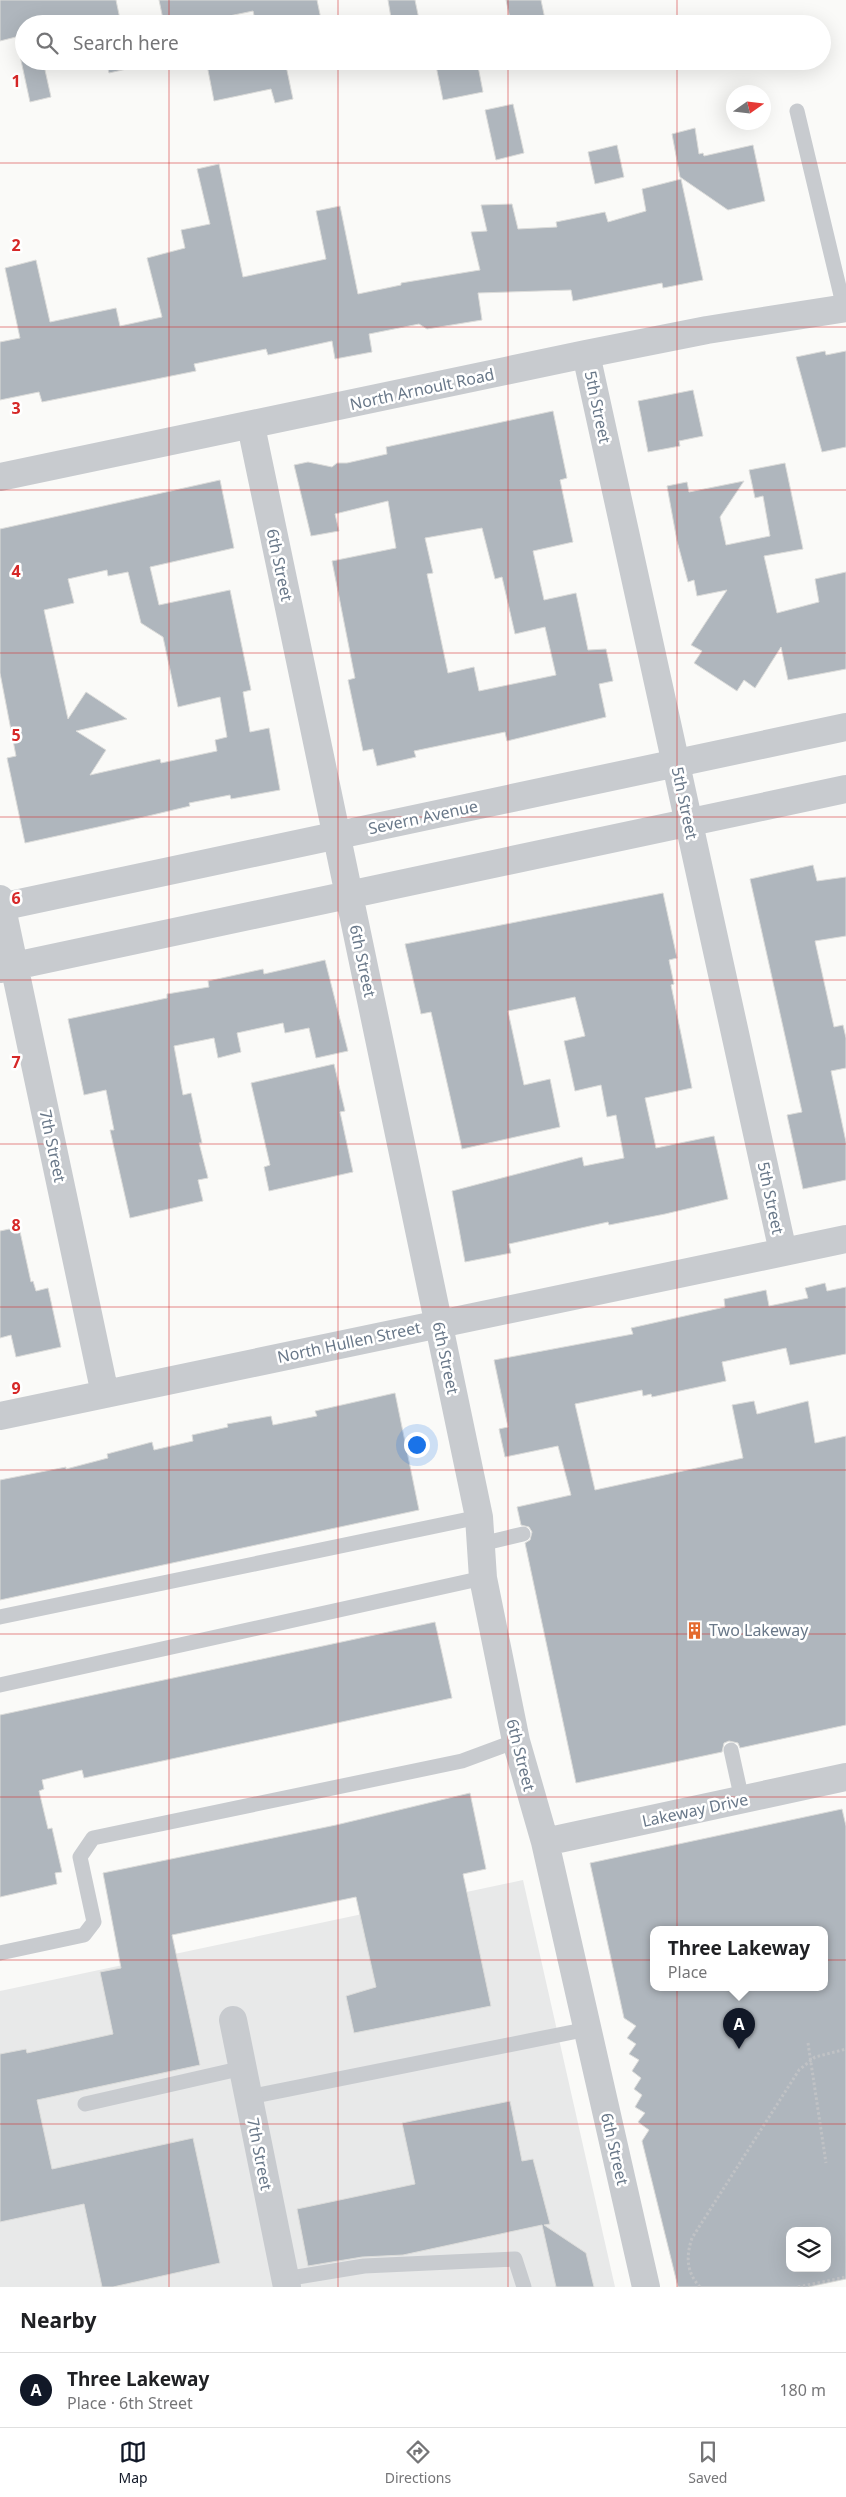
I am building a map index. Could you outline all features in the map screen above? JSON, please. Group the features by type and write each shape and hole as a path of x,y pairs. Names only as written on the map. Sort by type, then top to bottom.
{"street":[{"name":"North Arnoult Road","path":"0,478 586,354 708,330 845,308"},
{"name":"5th Street","path":"586,354 783,1252"},
{"name":"6th Street","path":"251,426 479,1517 483,1578 516,1741 545,1842 646,2287"},
{"name":"Severn Avenue","path":"1,904 337,836 846,727"},
{"path":"7,967 846,789"},
{"name":"7th Street","path":"1,904 7,967 105,1394"},
{"name":"North Hullen Street","path":"0,1416 846,1239"},
{"name":"Lakeway Drive","path":"545,1842 846,1777"},
{"name":"7th Street","path":"233,2020 286,2283"}],"lane":[{"path":"797,111 845,308"},
{"path":"0,1617 479,1517"},
{"path":"481,1544 523,1534"},
{"path":"0,1685 483,1578"},
{"path":"0,1952 84,1935 94,1922 80,1857 93,1838 462,1761 516,1741"},
{"path":"731,1750 742,1800"},
{"path":"249,2098 588,2029"},
{"path":"85,2104 243,2068"},
{"path":"286,2283 364,2266 515,2259 524,2287"}],"path":[{"path":"808,2043 826,2163"},
{"path":"700,2287 689,2268 687,2254 692,2238 799,2070 810,2060 829,2052 846,2049"},
{"path":"798,2287 846,2277"}],"shaded area":[{"path":"523,1880 615,2287 0,2287 0,1991"}],"building":[{"path":"0,0 116,0 119,15 15,15 15,37 0,41"},
{"path":"159,0 317,0 320,15 254,15 253,11 234,15 162,15"},
{"path":"388,0 415,0 418,15 390,15"},
{"path":"506,0 541,0 544,15 509,15"},
{"path":"23,70 45,70 51,97 30,102"},
{"path":"108,70 122,70 109,73"},
{"path":"208,70 287,70 293,99 275,103 271,89 214,101"},
{"path":"437,70 479,70 483,92 443,100"},
{"path":"513,104 524,153 496,160 485,110"},
{"path":"695,128 699,154 703,153 704,156 753,145 765,201 728,210 680,177 672,134"},
{"path":"617,145 624,177 595,184 588,152"},
{"path":"219,164 243,277 326,259 316,211 340,206 358,294 401,285 401,283 480,270 471,232 487,231 481,205 512,204 518,229 557,227 556,222 605,212 608,222 646,211 642,189 681,179 703,280 663,288 662,283 573,301 571,290 478,293 482,320 427,329 419,324 369,334 372,352 335,359 332,341 268,355 266,349 194,364 196,371 42,402 39,392 0,400 0,342 20,338 5,268 36,260 50,322 116,308 120,326 162,317 147,258 185,248 181,230 210,224 197,169"},
{"path":"825,351 826,355 846,351 846,447 822,452 796,357"},
{"path":"693,390 703,436 679,441 680,446 648,452 638,401"},
{"path":"553,411 567,478 560,480 573,542 533,551 544,600 576,593 588,650 606,649 613,681 599,684 606,717 507,741 505,732 414,751 416,757 377,766 373,749 363,751 348,680 355,678 332,561 396,548 388,501 335,514 339,531 311,536 294,465 308,462 332,467 337,463 347,463 387,454 386,447","holes":["482,528 495,579 502,577 515,634 545,627 556,675 479,691 474,667 448,673 427,574 433,573 425,538"]},
{"path":"785,463 803,549 764,556 777,613 819,602 815,579 846,572 846,669 788,680 781,647 755,688 744,680 737,691 694,663 702,651 691,645 727,590 697,596 694,580 688,582 677,541 667,486 687,482 689,492 744,481 720,517 726,545 770,536 763,496 755,498 749,470"},
{"path":"220,480 234,548 150,567 159,605 230,590 251,690 243,692 250,732 269,728 280,790 231,799 230,795 189,803 190,806 25,843 7,758 16,756 0,673 0,529","holes":["107,570 108,576 128,572 141,623 163,637 178,707 220,697 227,737 215,740 217,751 161,763 160,759 90,775 106,750 76,731 127,719 86,692 68,719 44,610 74,603 68,579"]},
{"path":"813,865 817,881 846,877 846,936 815,941 834,1027 843,1025 846,1038 846,1068 831,1071 846,1142 846,1180 803,1189 787,1115 802,1112 750,879"},
{"path":"663,893 677,958 669,960 674,984 671,985 692,1088 645,1098 656,1148 714,1136 728,1199 665,1214 609,1225 608,1222 509,1244 511,1253 465,1262 452,1191 582,1157 584,1166 624,1158 616,1115 607,1117 601,1085 575,1091 564,1041 585,1036 575,997 508,1011 524,1085 550,1079 560,1127 462,1149 431,1012 421,1014 405,944"},
{"path":"325,960 348,1051 316,1058 309,1028 285,1033 283,1023 237,1033 241,1052 218,1058 214,1038 174,1046 183,1095 191,1093 202,1143 199,1143 208,1178 198,1180 203,1201 130,1218 110,1130 114,1130 106,1090 84,1095 68,1019 167,998 167,994 209,987 208,981 263,969 264,974"},
{"path":"334,1064 345,1111 340,1112 353,1172 269,1191 264,1167 270,1165 251,1083"},
{"path":"19,1227 31,1282 33,1281 36,1291 48,1288 61,1347 16,1357 11,1335 0,1338 0,1231"},
{"name":"Two Lakeway","path":"825,1283 827,1291 846,1287 846,1354 790,1365 786,1348 722,1362 726,1381 652,1397 651,1394 643,1396 642,1390 575,1404 595,1490 743,1458 732,1405 754,1401 757,1414 808,1401 815,1443 846,1436 846,1725 740,1748 738,1743 729,1741 724,1743 722,1752 576,1783 525,1543 530,1540 532,1532 529,1527 521,1525 517,1507 571,1495 558,1446 505,1457 499,1429 508,1427 494,1360 633,1334 631,1328 725,1307 724,1299 766,1290 769,1306 808,1298 805,1288"},
{"path":"395,1393 419,1510 0,1600 0,1480 66,1467 66,1469 108,1458 107,1454 152,1442 154,1450 193,1441 192,1435 228,1427 227,1424 271,1416 273,1425 317,1416 315,1411"},
{"path":"435,1622 452,1698 84,1778 82,1770 42,1780 44,1789 39,1791 48,1829 52,1828 62,1872 55,1873 57,1884 0,1897 0,1715"},
{"path":"470,1793 486,1869 463,1874 491,2006 354,2033 346,1996 376,1987 356,1897 172,1935 200,2065 37,2100 52,2169 193,2138 220,2263 113,2287 102,2287 84,2204 0,2222 0,2054 26,2049 27,2053 113,2034 100,1972 121,1968 103,1873 336,1825"},
{"path":"842,1809 846,1826 846,2279 808,2287 678,2287 642,2141 649,2130 638,2122 645,2113 635,2107 642,2095 634,2089 641,2078 632,2071 639,2060 629,2054 636,2044 627,2038 636,2026 624,2018 590,1863"},
{"path":"510,2101 522,2161 533,2159 550,2224 544,2225 586,2253 594,2287 556,2287 542,2225 403,2255 362,2257 308,2266 297,2209 415,2184 402,2123"}],"place":[{"name":"Two Lakeway","path":"695,1630"},
{"name":"Three Lakeway","path":"739,2049"}]}
